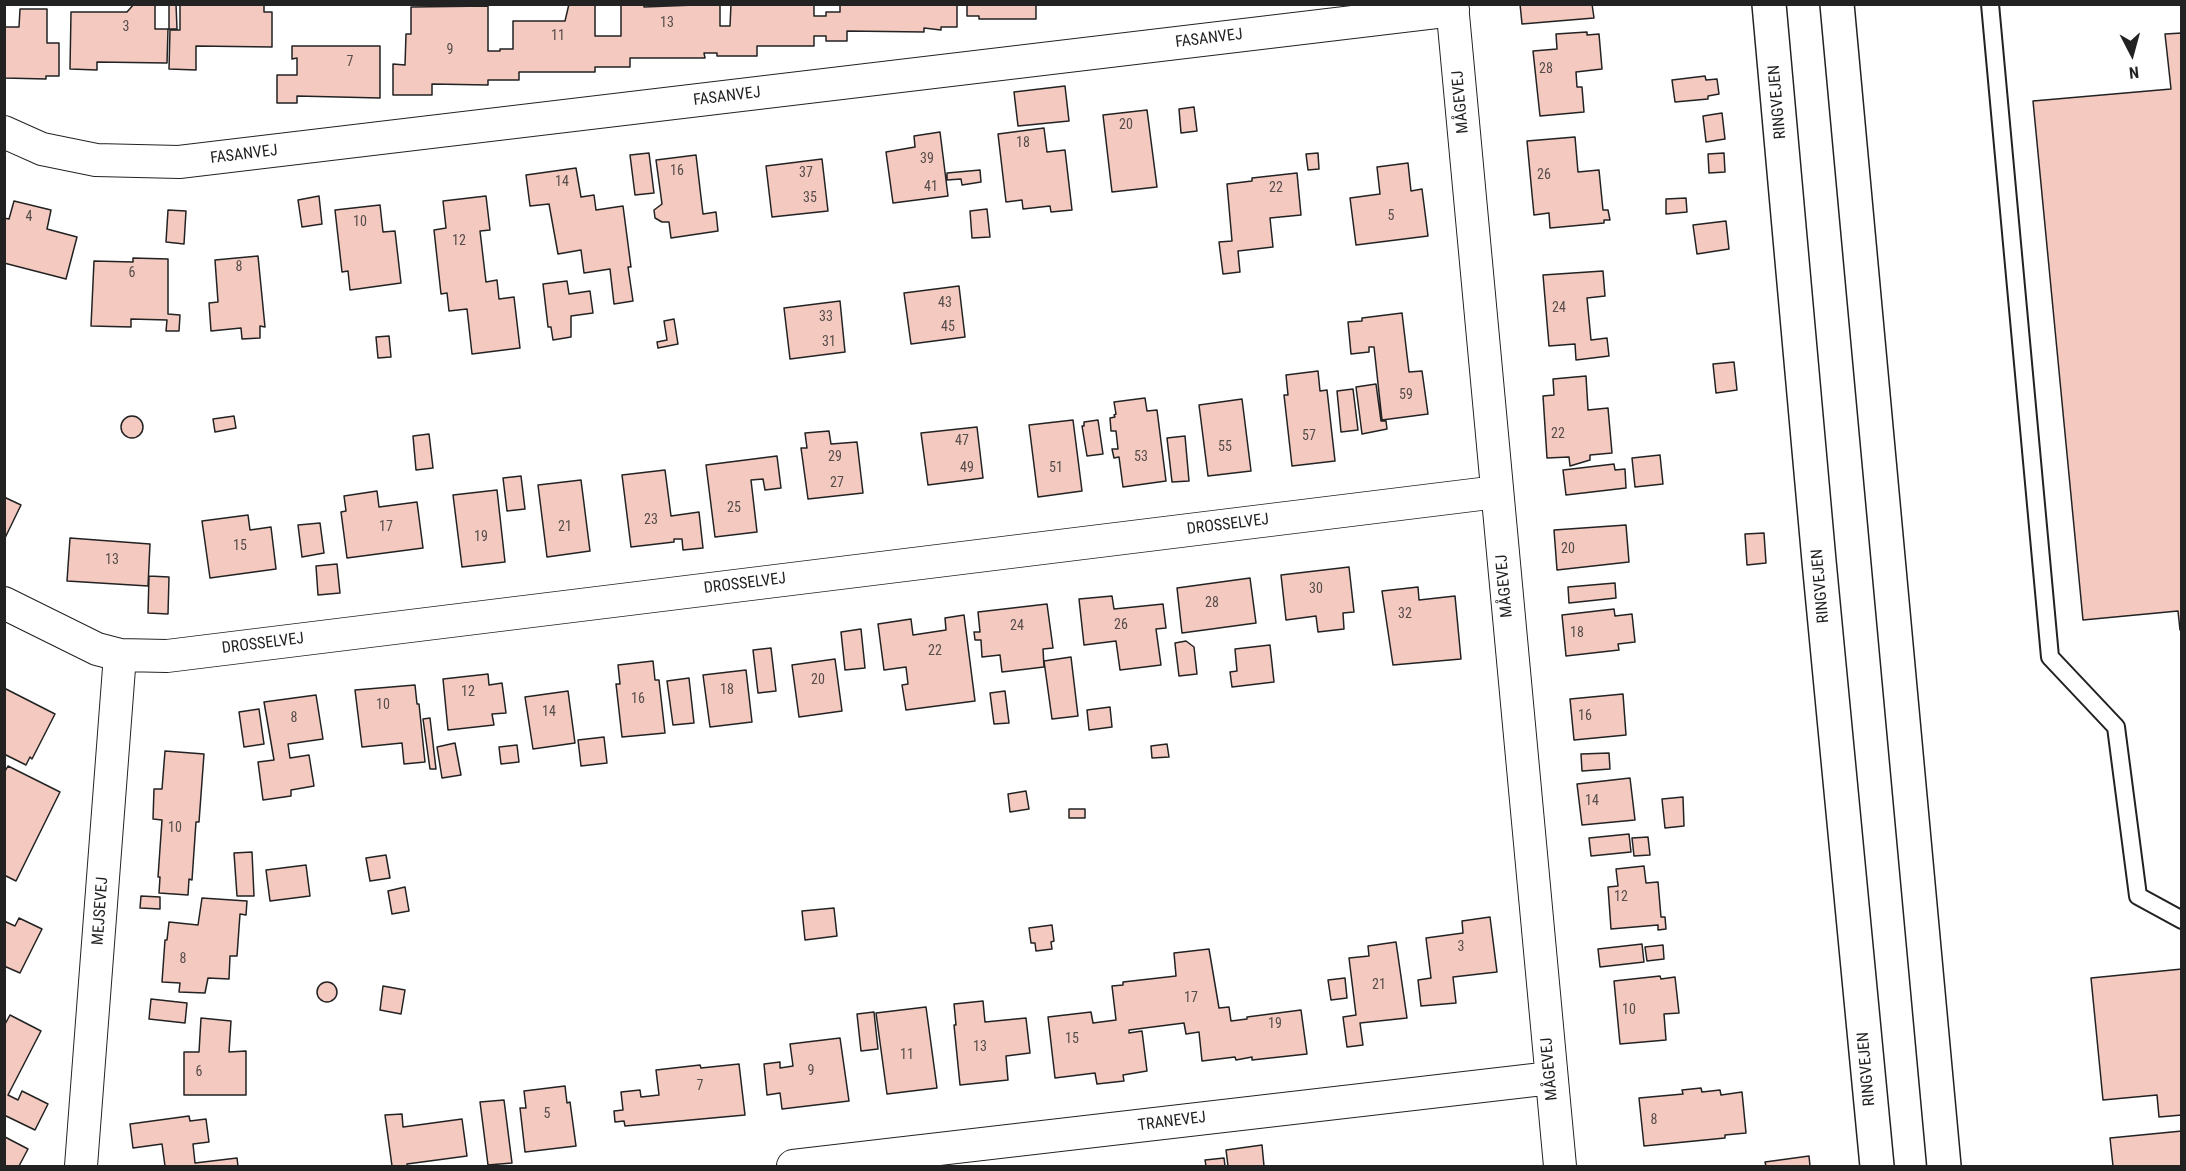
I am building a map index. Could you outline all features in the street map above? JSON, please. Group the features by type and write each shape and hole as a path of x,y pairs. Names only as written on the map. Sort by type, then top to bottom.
{"main road":[{"name":"RINGVEJEN","path":"1769,4 1820,573 1877,1167"},
{"path":"1837,4 1944,1167"}],"street":[{"name":"FASANVEJ","path":"4,132 42,149 96,160 179,162 1452,7"},
{"name":"MÅGEVEJ","path":"1452,7 1560,1167"},
{"name":"DROSSELVEJ","path":"4,603 97,649 120,656 179,654 1497,492"},
{"name":"MEJSEVEJ","path":"81,1167 120,656"},
{"name":"TRANEVEJ","path":"793,1167 1551,1078"}],"lane":[{"path":"1990,4 2050,657 2116,727 2138,896 2181,921"}],"building":[{"path":"134,4 155,4 155,29 168,29 167,63 97,62 97,70 70,69 71,12 127,12"},
{"path":"169,4 176,4 177,29 169,29"},
{"path":"180,4 264,4 264,12 272,12 272,47 196,46 196,70 169,69 170,30 180,30"},
{"path":"569,4 595,4 595,36 621,36 621,4 644,4 644,7 720,4 720,26 730,26 731,4 814,4 814,16 826,16 826,12 840,12 840,4 957,4 957,27 941,27 941,30 924,28 924,32 847,31 847,41 826,41 826,36 814,36 814,46 757,46 757,56 717,56 717,53 704,53 705,58 630,58 630,67 595,67 595,72 519,72 519,80 488,80 488,85 432,84 432,95 393,95 393,64 405,65 406,34 411,34 411,7 488,6 488,51 500,51 500,49 513,49 513,21 565,21"},
{"path":"967,4 1036,4 1036,19 979,19 979,16 967,16"},
{"path":"1520,4 1592,4 1594,18 1522,24"},
{"path":"20,9 47,9 47,43 59,43 59,76 46,76 46,79 4,78 4,27 19,27"},
{"path":"1587,32 1587,35 1599,34 1602,69 1576,72 1577,87 1582,87 1584,112 1540,116 1533,51 1557,49 1556,34"},
{"path":"2182,33 2182,630 2180,630 2178,611 2083,620 2033,101 2171,89 2165,34"},
{"path":"292,46 380,46 380,98 297,96 297,103 277,103 277,75 297,75 297,58 292,59"},
{"path":"1705,76 1706,80 1717,79 1719,94 1708,96 1708,99 1675,102 1672,80"},
{"path":"1065,86 1069,121 1018,126 1014,92"},
{"path":"1194,107 1197,131 1181,133 1179,109"},
{"path":"1147,110 1157,187 1112,192 1103,115"},
{"path":"1722,113 1725,139 1706,142 1703,116"},
{"path":"1044,128 1047,152 1065,150 1072,210 1051,212 1050,206 1023,209 1022,200 1006,202 998,134"},
{"path":"940,132 948,196 893,203 886,152 915,147 914,136"},
{"path":"1575,137 1578,172 1599,170 1603,210 1608,210 1610,220 1604,220 1604,223 1550,228 1549,213 1534,215 1527,141"},
{"path":"649,153 654,193 635,195 630,155"},
{"path":"1318,153 1319,169 1308,170 1306,154"},
{"path":"1724,153 1725,172 1709,173 1708,154"},
{"path":"696,155 703,214 716,212 718,231 671,238 669,222 662,222 655,218 654,210 662,204 656,160"},
{"path":"822,159 828,211 772,217 766,166"},
{"path":"1408,163 1411,191 1422,189 1428,236 1356,245 1350,198 1380,194 1377,167"},
{"path":"576,168 581,197 594,195 596,210 623,206 633,301 614,304 610,269 584,273 581,250 558,254 549,204 530,206 526,175"},
{"path":"980,170 981,182 962,185 961,179 947,180 947,173"},
{"path":"1297,173 1301,215 1270,218 1273,247 1238,251 1240,272 1223,274 1219,242 1232,241 1227,184 1252,181 1252,178"},
{"path":"319,196 322,224 302,227 298,200"},
{"path":"486,196 490,230 480,231 486,282 497,280 499,299 514,297 520,348 472,354 467,309 449,311 447,293 441,294 434,230 446,228 443,201"},
{"path":"1686,198 1687,212 1666,214 1666,199"},
{"path":"14,201 51,210 47,229 77,237 66,279 4,263 4,218 9,219"},
{"path":"380,205 383,232 395,231 401,283 350,290 348,271 342,272 335,210"},
{"path":"987,209 990,237 972,238 970,211"},
{"path":"168,210 186,211 184,244 166,242"},
{"path":"1726,221 1729,249 1697,254 1693,225"},
{"path":"258,256 265,327 260,326 260,338 242,339 241,328 211,331 209,303 218,302 215,260"},
{"path":"133,258 168,259 168,314 180,315 179,331 166,331 167,320 131,319 131,327 91,326 94,261 133,262"},
{"path":"1603,271 1605,296 1587,298 1591,340 1607,338 1609,356 1576,360 1575,344 1549,346 1543,275"},
{"path":"567,281 569,294 590,291 593,313 571,316 571,337 553,340 551,327 548,327 543,284"},
{"path":"959,286 965,337 911,344 904,293"},
{"path":"840,301 845,352 790,359 784,308"},
{"path":"1402,313 1409,372 1422,371 1428,414 1382,420 1374,347 1369,347 1369,352 1351,354 1348,322"},
{"path":"674,319 678,344 658,348 657,342 667,340 664,321"},
{"path":"389,336 391,357 378,358 376,337"},
{"path":"1734,362 1737,390 1716,393 1713,364"},
{"path":"1318,371 1320,391 1327,390 1335,461 1292,466 1284,395 1288,395 1286,375"},
{"path":"1586,376 1588,410 1608,408 1612,453 1590,455 1590,460 1570,466 1569,457 1547,458 1543,396 1554,395 1553,379"},
{"path":"1376,384 1381,421 1386,421 1387,429 1362,434 1356,387"},
{"path":"1353,389 1358,430 1341,432 1337,391"},
{"path":"1145,398 1147,411 1157,410 1166,481 1123,487 1119,457 1114,458 1112,449 1118,449 1116,431 1111,431 1110,418 1115,417 1116,414 1114,402"},
{"path":"1242,399 1251,471 1208,476 1199,405"},
{"path":"132,416 140,419 143,427 140,435 132,438 124,435 121,427 124,419"},
{"path":"234,416 236,428 215,432 213,419"},
{"path":"1073,420 1082,491 1038,497 1029,425"},
{"path":"1098,420 1103,454 1087,456 1082,426 1084,422"},
{"path":"977,427 983,478 928,485 921,433"},
{"path":"829,431 831,444 857,442 863,493 808,499 801,448 807,448 805,433"},
{"path":"429,434 433,468 416,470 413,436"},
{"path":"1185,436 1189,481 1172,482 1167,438"},
{"path":"1660,455 1663,484 1635,487 1632,458"},
{"path":"777,456 781,488 765,490 763,479 751,480 757,532 715,537 706,465"},
{"path":"1614,464 1615,470 1625,469 1626,488 1566,495 1563,470"},
{"path":"665,470 671,516 699,512 703,548 683,550 682,539 631,547 622,475"},
{"path":"521,476 525,509 507,511 503,478"},
{"path":"581,480 590,551 547,557 538,485"},
{"path":"497,490 505,562 462,567 453,495"},
{"path":"377,491 379,507 417,502 423,548 347,558 341,512 346,511 344,496"},
{"path":"4,497 21,505 4,540"},
{"path":"248,515 250,530 271,527 276,569 210,578 202,521"},
{"path":"320,523 324,553 302,557 298,525"},
{"path":"1626,525 1629,562 1557,570 1554,530"},
{"path":"1764,533 1766,563 1747,565 1745,534"},
{"path":"70,538 150,544 148,586 67,581"},
{"path":"337,564 340,593 318,595 316,566"},
{"path":"1349,567 1354,612 1343,613 1344,629 1318,632 1316,616 1286,620 1281,575"},
{"path":"149,576 169,577 168,614 148,613"},
{"path":"1250,578 1256,623 1182,633 1177,588"},
{"path":"1615,583 1616,598 1569,603 1568,587"},
{"path":"1418,587 1419,600 1455,596 1461,659 1393,665 1382,591"},
{"path":"1112,596 1114,609 1163,604 1166,628 1156,629 1161,665 1120,670 1116,641 1084,645 1079,599"},
{"path":"1047,604 1053,648 1043,649 1044,667 1002,672 1000,655 982,657 981,640 975,640 974,632 980,632 978,612"},
{"path":"1614,609 1615,616 1632,614 1635,642 1618,644 1619,650 1566,656 1562,615"},
{"path":"964,615 975,701 906,710 902,685 908,684 906,667 884,670 878,624 911,619 913,635 946,630 945,618"},
{"path":"861,629 865,668 845,670 841,632"},
{"path":"1186,641 1194,647 1197,674 1179,676 1175,643"},
{"path":"1270,645 1274,682 1232,687 1230,672 1237,671 1235,649"},
{"path":"771,648 776,691 758,693 753,650"},
{"path":"1071,657 1078,716 1052,719 1044,661"},
{"path":"835,659 842,711 799,717 792,665"},
{"path":"653,661 655,680 659,680 665,733 622,737 616,684 620,684 618,665"},
{"path":"746,670 752,722 710,727 703,675"},
{"path":"488,674 489,685 502,683 506,713 492,714 494,725 448,730 443,679"},
{"path":"689,678 694,723 673,725 667,681"},
{"path":"415,685 425,762 404,764 402,743 362,747 355,690"},
{"path":"4,688 55,714 32,759 30,757 26,765 4,754"},
{"path":"568,691 575,743 533,749 525,697"},
{"path":"1005,691 1009,723 994,724 990,693"},
{"path":"1623,694 1626,735 1574,740 1570,699"},
{"path":"316,695 323,739 288,744 290,758 309,755 314,786 291,790 291,796 263,800 258,762 274,760 264,702"},
{"path":"1110,707 1112,727 1089,730 1087,710"},
{"path":"259,709 264,744 244,747 239,712"},
{"path":"430,718 436,769 430,769 423,719"},
{"path":"604,737 607,763 581,766 578,740"},
{"path":"455,743 461,775 442,778 437,747"},
{"path":"1167,744 1169,757 1152,758 1151,746"},
{"path":"517,745 519,762 501,764 499,747"},
{"path":"165,751 204,754 199,822 196,822 192,880 189,879 188,895 159,893 162,820 153,819 154,789 162,789"},
{"path":"1609,753 1610,769 1582,771 1581,754"},
{"path":"8,766 60,792 16,881 4,875 4,773"},
{"path":"1630,778 1635,820 1582,825 1577,784"},
{"path":"1026,791 1029,809 1010,812 1008,794"},
{"path":"1683,797 1684,826 1665,828 1662,799"},
{"path":"1069,809 1085,809 1085,818 1069,818"},
{"path":"1629,834 1631,852 1591,856 1589,838"},
{"path":"1648,837 1650,855 1634,856 1632,838"},
{"path":"252,852 254,896 237,896 234,853"},
{"path":"386,855 390,878 370,881 366,858"},
{"path":"306,865 310,896 270,901 266,870"},
{"path":"1644,866 1646,883 1658,882 1661,917 1665,917 1666,929 1658,930 1658,925 1611,929 1608,887 1618,886 1616,869"},
{"path":"405,887 409,911 392,914 388,891"},
{"path":"141,896 160,897 160,909 140,908"},
{"path":"202,898 247,901 246,915 240,914 237,956 230,956 229,979 208,978 205,993 179,992 180,983 162,982 165,940 167,940 169,922 198,925"},
{"path":"834,908 837,936 805,940 802,911"},
{"path":"1490,917 1497,972 1453,977 1456,1003 1421,1006 1418,980 1431,978 1426,938 1463,933 1462,921"},
{"path":"19,918 42,929 20,973 4,966 4,921 15,926"},
{"path":"1052,925 1054,941 1051,942 1052,949 1036,951 1035,943 1031,943 1029,928"},
{"path":"1396,942 1407,1018 1360,1023 1363,1045 1347,1047 1343,1017 1356,1015 1349,958 1369,956 1368,946"},
{"path":"1642,944 1644,962 1600,967 1598,949"},
{"path":"1663,945 1664,959 1647,961 1645,947"},
{"path":"1209,949 1219,1008 1229,1007 1231,1021 1301,1010 1307,1054 1252,1060 1252,1057 1236,1060 1235,1057 1202,1061 1199,1032 1186,1034 1184,1023 1129,1030 1129,1033 1142,1031 1147,1071 1123,1075 1124,1081 1097,1084 1095,1073 1055,1078 1048,1017 1091,1012 1093,1023 1116,1020 1112,986 1123,985 1123,982 1176,976 1174,953"},
{"path":"2182,969 2182,1115 2159,1117 2157,1095 2103,1100 2091,978"},
{"path":"1660,976 1661,979 1675,977 1679,1013 1664,1014 1666,1040 1620,1044 1614,981"},
{"path":"1345,978 1347,998 1331,1000 1328,980"},
{"path":"323,982 331,982 337,988 337,996 331,1002 323,1002 317,996 317,988"},
{"path":"383,986 405,990 401,1014 380,1010"},
{"path":"151,999 187,1003 185,1023 149,1019"},
{"path":"983,1001 985,1022 1026,1018 1030,1053 1006,1056 1008,1080 960,1085 954,1004"},
{"path":"926,1007 937,1088 887,1094 876,1013"},
{"path":"874,1012 878,1049 861,1051 857,1014"},
{"path":"10,1015 41,1031 8,1095 18,1100 22,1091 48,1104 35,1130 4,1115 4,1026"},
{"path":"201,1018 231,1021 229,1052 246,1051 246,1095 184,1095 184,1052 199,1052"},
{"path":"840,1038 849,1101 782,1109 780,1093 767,1095 764,1064 780,1062 780,1068 793,1066 790,1044"},
{"path":"739,1064 745,1115 625,1126 624,1121 615,1122 614,1111 623,1110 621,1092 640,1090 641,1097 659,1095 656,1070 700,1065 701,1068"},
{"path":"565,1086 567,1103 570,1102 576,1146 525,1152 520,1108 526,1108 524,1091"},
{"path":"1701,1088 1702,1092 1720,1090 1721,1095 1742,1092 1746,1133 1725,1135 1725,1138 1644,1146 1639,1098 1683,1094 1682,1090"},
{"path":"504,1100 512,1163 488,1165 480,1102"},
{"path":"402,1114 403,1127 462,1119 467,1156 407,1164 407,1166 392,1166 385,1115"},
{"path":"189,1116 190,1121 206,1119 209,1142 193,1144 195,1163 237,1158 238,1166 165,1166 162,1144 133,1148 130,1124"},
{"path":"2182,1131 2182,1166 2113,1166 2110,1138"},
{"path":"5,1137 28,1149 19,1166 4,1166"},
{"path":"1262,1145 1264,1166 1228,1166 1226,1150"},
{"path":"1809,1156 1810,1166 1766,1166 1765,1162"},
{"path":"1224,1158 1225,1166 1206,1166 1205,1160"}]}
